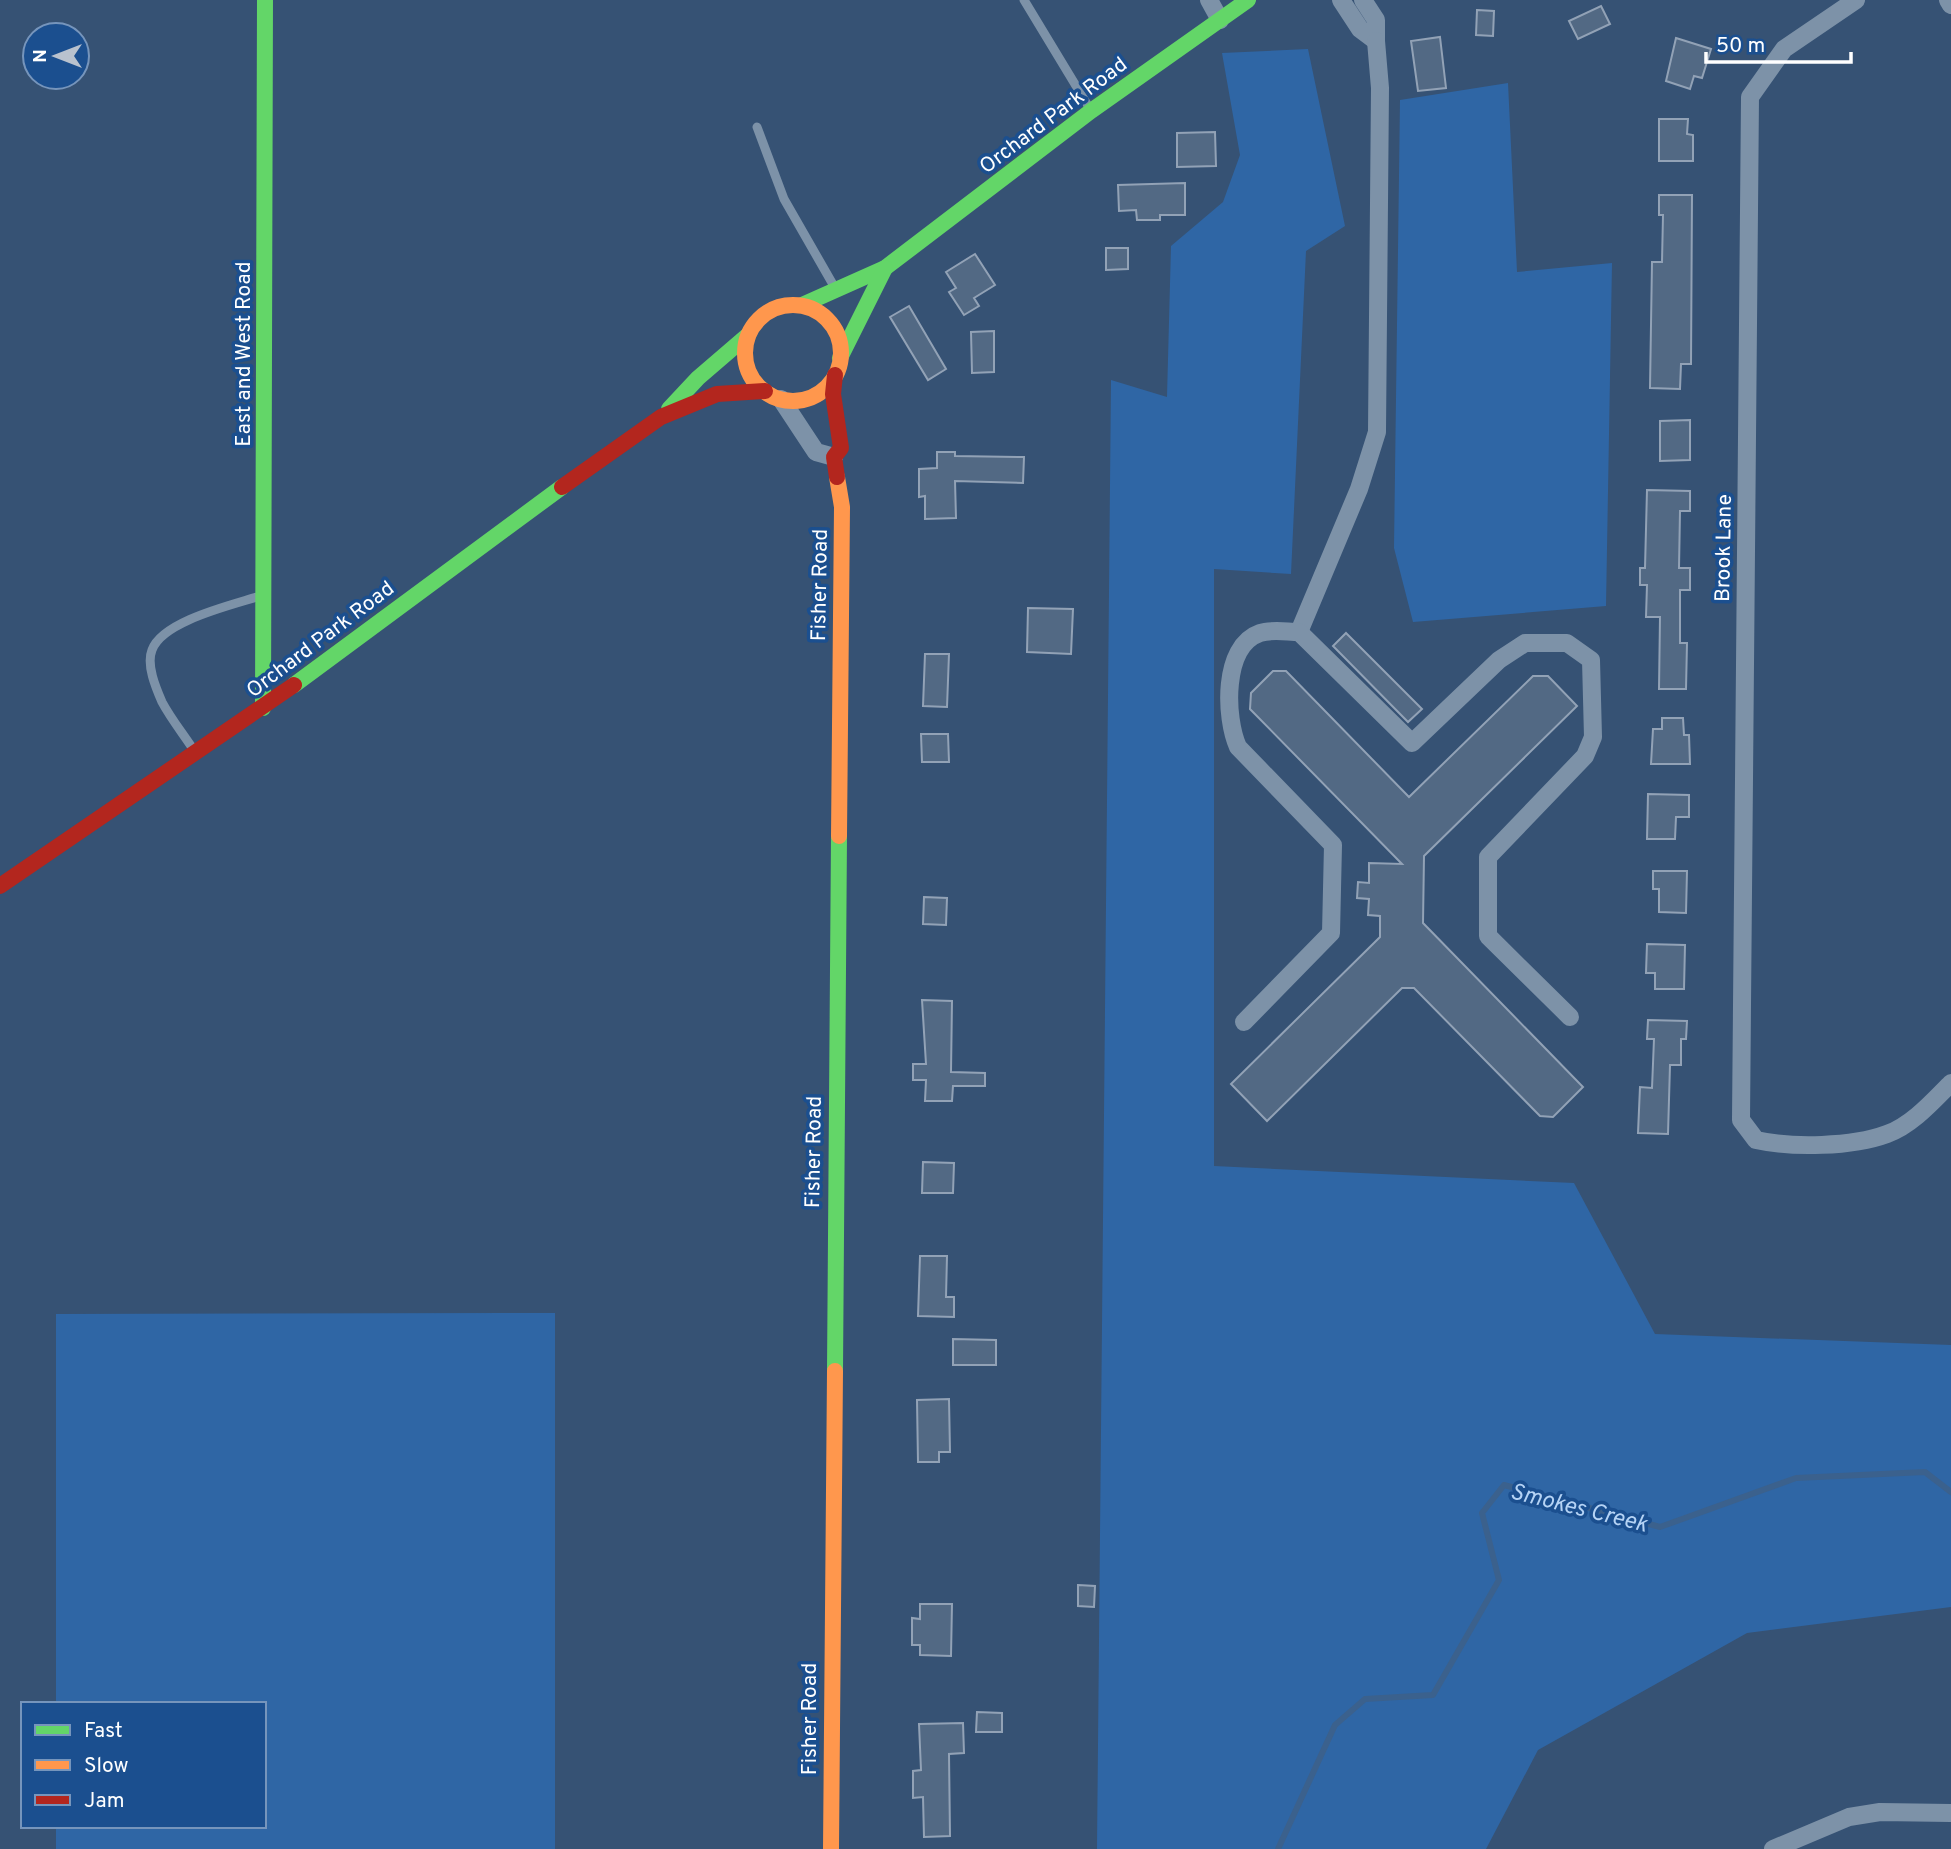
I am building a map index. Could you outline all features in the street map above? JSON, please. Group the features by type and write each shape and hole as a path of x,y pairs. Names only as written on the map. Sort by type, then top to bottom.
{"street":[{"name":"East and West Road","path":"263,708 265,0"},
{"path":"1209,0 1220,20"},
{"name":"Orchard Park Road","path":"802,305 885,268 1091,111 1248,0"},
{"path":"1341,0 1360,29 1376,41"},
{"path":"1299,632 1359,489 1377,432 1380,88 1376,20 1363,0"},
{"name":"Brook Lane","path":"1856,0 1784,49 1751,97 1741,1120 1756,1140 1780,1146 1836,1143 1888,1134 1924,1110 1951,1083"},
{"path":"1948,0 1951,5"},
{"name":"Orchard Park Road","path":"840,358 880,283 885,268"},
{"path":"773,395 807,399 821,392 835,375 840,358 838,334 817,310 802,305 786,305 771,310 758,319 748,335 746,363 752,378 773,395 816,452 834,457"},
{"name":"Orchard Park Road","path":"0,886 263,708 502,529 661,417 698,378 748,335"},
{"name":"Fisher Road","path":"831,1849 842,507 834,457 841,448 833,394 835,375"},
{"name":"Orchard Park Road","path":"661,417 717,394 773,395"},
{"path":"1244,1022 1331,933 1333,845 1238,747 1230,730 1230,679 1238,653 1247,641 1261,633 1299,632 1412,743 1499,660 1525,643 1567,643 1591,660 1593,737 1585,756 1488,857 1488,936 1570,1017"},
{"path":"1773,1849 1849,1817 1880,1812 1951,1813"}],"lane":[{"path":"1024,0 1091,111"},
{"path":"757,127 784,199 836,290"},
{"path":"196,753 162,702 152,673 151,651 162,634 185,622 263,596"}],"shaded area":[{"path":"1308,49 1345,226 1306,251 1291,574 1214,569 1214,1166 1574,1183 1655,1334 1951,1345 1951,1607 1747,1633 1538,1750 1486,1849 1097,1849 1111,380 1167,397 1171,246 1223,202 1240,155 1222,53"},
{"path":"1508,83 1517,272 1612,263 1606,606 1413,622 1394,548 1400,100"},
{"path":"555,1313 555,1849 56,1849 56,1828 266,1828 266,1702 56,1702 56,1314"}],"building":[{"path":"1601,6 1610,24 1578,39 1569,21"},
{"path":"1477,10 1494,11 1493,36 1476,35"},
{"path":"1440,37 1446,88 1418,91 1411,41"},
{"path":"1676,38 1711,49 1702,78 1694,76 1690,89 1666,81"},
{"path":"1659,119 1688,119 1687,134 1693,135 1693,161 1659,161"},
{"path":"1215,132 1216,166 1177,167 1177,133"},
{"path":"1185,183 1185,215 1160,215 1160,220 1137,220 1136,210 1119,211 1118,185"},
{"path":"1659,195 1692,195 1691,364 1681,364 1680,389 1650,388 1652,262 1662,262 1663,215 1659,215"},
{"path":"1106,248 1128,248 1128,269 1106,270"},
{"path":"975,254 995,285 974,298 979,306 964,315 949,292 956,288 946,272"},
{"path":"909,306 946,369 928,380 890,317"},
{"path":"994,331 994,372 972,373 971,332"},
{"path":"1690,420 1690,460 1660,461 1660,421"},
{"path":"937,452 955,452 955,456 1024,457 1023,483 955,481 956,518 925,519 925,496 919,497 919,469 937,468"},
{"path":"1647,490 1690,491 1690,511 1680,511 1679,568 1690,568 1690,590 1680,590 1680,643 1687,643 1686,689 1659,689 1660,617 1646,617 1647,585 1640,585 1640,568 1645,568"},
{"path":"1028,608 1073,609 1071,654 1027,652"},
{"path":"1346,633 1422,709 1408,722 1333,646"},
{"path":"925,654 949,654 947,707 923,706"},
{"path":"1273,671 1286,671 1409,797 1533,676 1548,676 1577,706 1424,856 1423,923 1583,1087 1553,1117 1540,1116 1414,988 1402,988 1267,1121 1231,1084 1380,937 1380,916 1368,915 1369,899 1357,898 1358,882 1369,883 1369,863 1402,864 1250,709 1251,693"},
{"path":"1662,718 1683,718 1684,735 1689,735 1690,764 1651,764 1653,729 1662,729"},
{"path":"921,734 948,734 949,762 922,762"},
{"path":"1648,794 1689,795 1689,817 1676,817 1675,839 1647,839"},
{"path":"1653,871 1687,871 1686,913 1659,912 1659,889 1653,889"},
{"path":"924,897 947,898 946,925 923,924"},
{"path":"1647,944 1685,945 1684,989 1655,989 1655,973 1646,973"},
{"path":"922,1000 952,1001 951,1072 985,1073 985,1086 953,1086 952,1101 925,1101 926,1080 913,1080 913,1064 926,1064"},
{"path":"1648,1020 1687,1021 1686,1039 1681,1039 1681,1065 1670,1065 1668,1134 1638,1133 1640,1087 1652,1088 1654,1039 1647,1039"},
{"path":"923,1162 954,1163 953,1193 922,1193"},
{"path":"920,1256 947,1256 946,1297 954,1297 954,1317 918,1316"},
{"path":"953,1339 996,1340 996,1365 953,1365"},
{"path":"949,1399 950,1452 939,1452 939,1462 918,1462 917,1400"},
{"path":"1078,1585 1095,1586 1094,1607 1078,1606"},
{"path":"920,1604 952,1604 951,1656 920,1655 920,1645 912,1645 912,1618 920,1619"},
{"path":"977,1712 1002,1713 1002,1732 976,1732"},
{"path":"963,1723 964,1753 949,1754 950,1836 924,1837 923,1797 913,1798 913,1771 921,1770 919,1724"}],"waterway":[{"name":"Smokes Creek","path":"1278,1849 1335,1725 1365,1699 1433,1695 1499,1580 1482,1513 1504,1485 1660,1527 1796,1478 1925,1472 1951,1492"}],"traffic: fast":[{"path":"263,708 265,0"},
{"path":"802,305 885,268 1091,111 1248,0"},
{"path":"840,358 885,268"},
{"path":"669,409 698,378 748,335"},
{"path":"294,685 562,487"},
{"path":"835,1371 839,836"}],"traffic: slow":[{"path":"793,305 811,309 827,319 837,335 841,353 837,371 827,387 811,397 793,401 775,397 759,387 749,371 745,353 749,335 759,319 775,309 793,305"},
{"path":"837,477 842,507 839,836"},
{"path":"831,1849 835,1371"}],"traffic: jam":[{"path":"835,375 833,394 841,448 834,457 837,477"},
{"path":"562,487 661,417 717,394 765,391"},
{"path":"0,886 294,685"}]}
